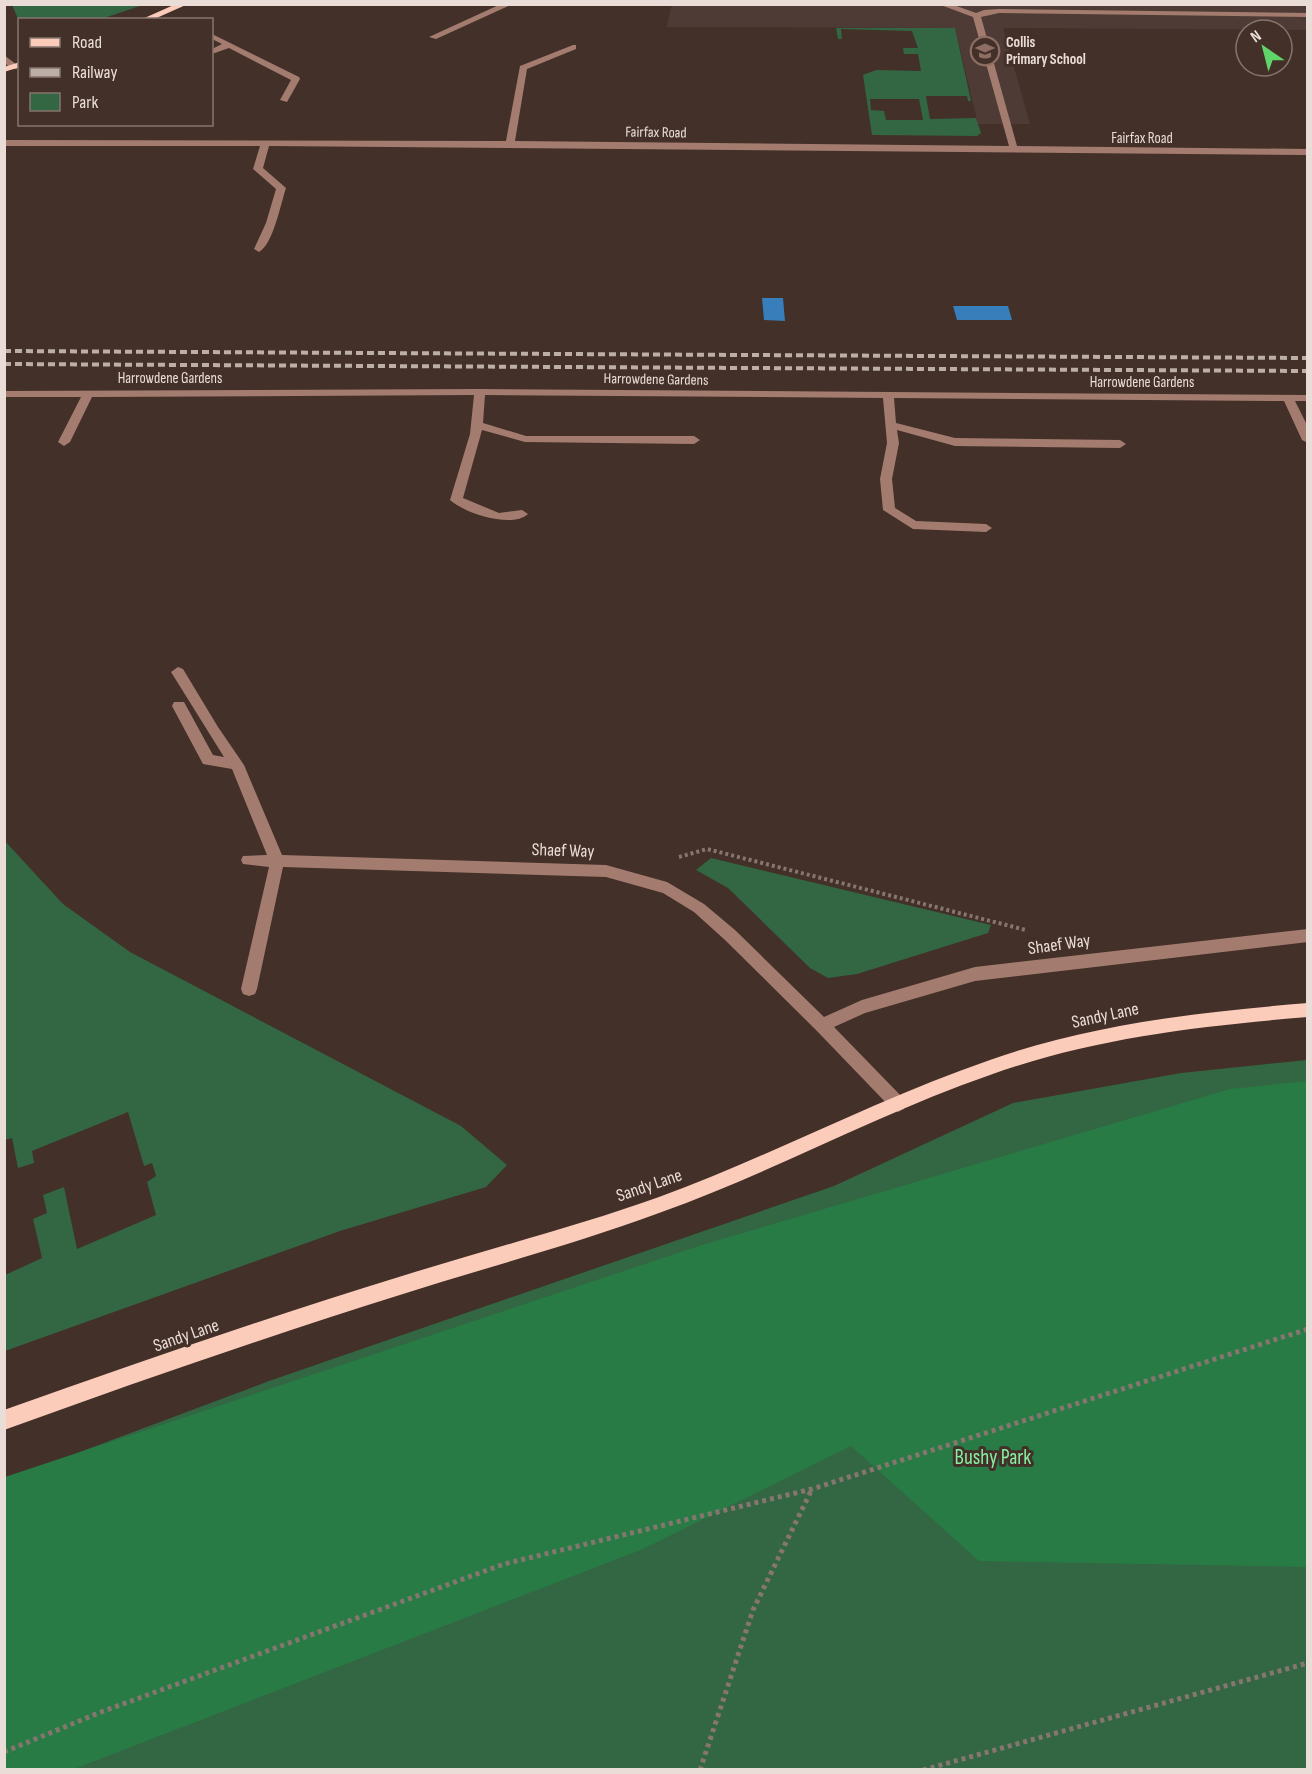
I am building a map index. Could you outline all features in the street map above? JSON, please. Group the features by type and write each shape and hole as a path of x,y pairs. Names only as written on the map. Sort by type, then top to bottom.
{"main road":[{"path":"149,18 184,4"},
{"name":"Sandy Lane","path":"4,1420 367,1296 657,1206 753,1170 898,1104 990,1068 1098,1035 1201,1018 1308,1010"}],"street":[{"path":"433,37 510,4"},
{"path":"942,4 976,16 984,12 999,11 1308,15"},
{"path":"976,16 1014,150"},
{"path":"213,37 296,79 284,100"},
{"path":"213,52 228,45"},
{"path":"510,144 524,68 573,47"},
{"path":"4,57 12,67"},
{"name":"Fairfax Road","path":"4,143 510,144 1308,152"},
{"path":"259,249 271,223 280,188 258,169 265,143"},
{"path":"479,392 475,446 456,500 498,517 522,514"},
{"name":"Harrowdene Gardens","path":"4,394 479,392 1308,398"},
{"path":"64,442 88,393"},
{"path":"888,396 892,443 886,479 889,510 913,525 986,528"},
{"path":"1288,398 1305,429 1308,440"},
{"path":"478,425 525,439 694,440"},
{"path":"891,425 955,442 1120,444"},
{"path":"178,672 213,731 237,765 277,861 249,989"},
{"path":"179,706 208,760 237,765"},
{"name":"Shaef Way","path":"248,860 606,871 667,888 699,908 822,1025 898,1104"},
{"name":"Shaef Way","path":"822,1025 862,1007 975,974 1308,935"}],"path":[{"path":"631,878 674,858 707,849 1039,934 1073,962"},
{"path":"4,1752 101,1712 504,1564 812,1489 1308,1329"},
{"path":"700,1770 753,1610 812,1489"},
{"path":"923,1770 1308,1663"}],"shaded area":[{"name":"Collis Primary School","path":"676,4 1308,5 1307,30 1294,30 1294,18 1234,18 1234,30 1003,28 1030,124 978,124 955,28 667,27 671,7"}],"green space":[{"path":"12,5 143,5 104,18 18,19"},
{"path":"836,28 955,28 971,101 968,101 967,96 926,96 930,119 976,118 981,133 977,136 872,135 863,75 876,70 921,71 918,54 904,54 903,48 918,48 912,31 841,29 842,39 838,39","holes":["870,99 919,99 923,120 886,120 884,111 871,110"]},
{"path":"4,840 63,904 130,952 461,1126 507,1165 486,1187 340,1231 5,1351 5,1275 42,1258 33,1219 47,1213 43,1195 64,1187 77,1249 156,1215 147,1182 156,1176 152,1163 144,1166 128,1112 32,1151 34,1163 18,1168 12,1138 5,1140"},
{"path":"711,858 991,925 988,933 857,974 828,978 810,968 728,888 696,870"},
{"name":"Bushy Park","path":"1307,1060 1307,1769 5,1770 5,1480 269,1381 834,1186 1013,1103 1181,1073"},
{"name":"Bushy Park","path":"1307,1081 1307,1567 979,1561 851,1446 643,1549 74,1769 5,1769 5,1477 702,1245 1230,1089"}],"water":[{"path":"762,298 783,298 785,321 764,320"},
{"path":"953,306 1008,306 1012,320 957,320"}],"railway":[{"path":"4,351 1308,358"},
{"path":"4,364 1308,371"}],"place":[{"name":"Collis Primary School","path":"985,51"}]}
